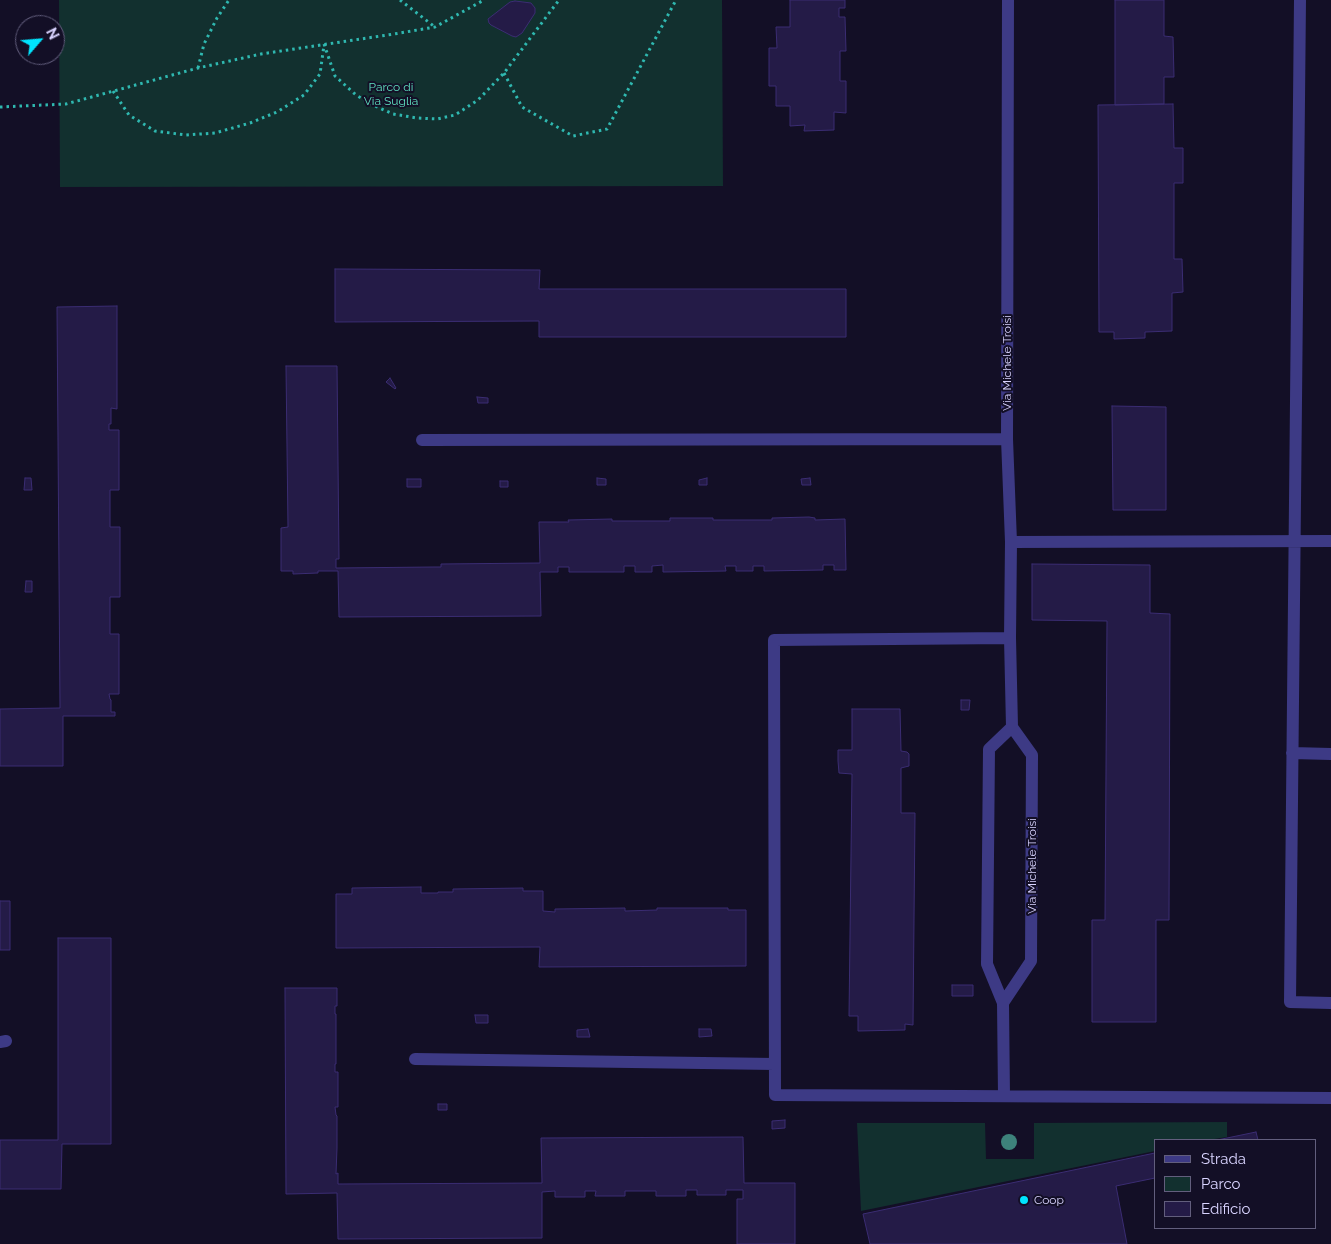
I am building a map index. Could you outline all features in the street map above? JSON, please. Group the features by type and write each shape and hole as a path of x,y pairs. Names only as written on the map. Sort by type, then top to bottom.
{"street":[{"name":"Via Michele Troisi","path":"1003,1003 1031,961 1032,755 1012,727 1010,638 1011,542 1007,439 1008,0"},
{"path":"1300,0 1290,1002 1331,1002"},
{"path":"422,440 1007,439"},
{"path":"1011,542 1331,541"},
{"path":"1010,638 774,640 775,1095 1331,1098"},
{"path":"1004,1096 1003,1003 987,964 989,749 1012,727"},
{"path":"1292,753 1331,754"},
{"path":"415,1059 775,1064"}],"path":[{"path":"198,68 204,44 216,18 229,0"},
{"path":"400,0 435,27"},
{"path":"0,107 66,104 198,68 261,54 435,27 484,0"},
{"path":"324,44 335,76 356,94 375,106 393,114 437,119 455,115 478,100 504,73 559,0"},
{"path":"504,73 522,107 573,136 607,129 676,0"},
{"path":"112,91 129,115 155,131 186,135 215,133 250,123 278,112 304,95 320,74 324,44"}],"green space":[{"name":"Parco di Via Suglia","path":"59,0 722,0 723,186 60,187 59,65 65,65 65,15 59,15"},
{"path":"1227,1122 1227,1137 1214,1139 1154,1139 1154,1151 861,1211 857,1123 985,1123 986,1159 1034,1159 1034,1123"}],"building":[{"path":"790,0 845,0 845,8 839,8 839,17 845,17 846,51 840,51 840,81 846,81 846,113 834,112 834,130 804,131 805,125 790,126 790,106 776,106 776,86 769,86 769,48 777,48 776,27 790,27"},
{"path":"1115,0 1164,0 1164,36 1173,37 1174,77 1164,77 1164,104 1115,105"},
{"path":"510,2 531,3 535,8 535,13 522,33 516,37 491,25 488,19"},
{"path":"1173,104 1174,148 1183,148 1183,183 1174,183 1174,259 1182,259 1183,292 1172,293 1172,331 1145,332 1145,338 1114,339 1114,332 1099,332 1098,105"},
{"path":"335,269 540,270 539,289 846,289 846,337 539,337 539,321 335,322"},
{"path":"117,306 117,409 111,408 111,424 109,424 109,430 119,430 119,490 110,490 110,527 120,527 120,597 110,597 110,634 119,634 119,694 109,694 111,712 115,712 115,716 63,716 63,766 0,766 0,709 60,708 57,307"},
{"path":"286,366 337,366 339,559 336,559 336,568 441,567 441,564 540,563 539,522 612,519 612,521 670,521 670,518 772,520 772,518 809,517 815,518 815,520 845,519 846,570 834,570 834,565 823,565 823,570 764,571 764,566 753,566 753,571 736,571 736,566 725,566 726,571 663,572 663,565 652,566 652,572 635,572 635,566 624,566 624,572 569,572 569,567 558,567 558,572 540,572 541,616 339,617 338,571 293,574 293,571 281,571 281,528 288,527"},
{"path":"390,378 396,388 395,389 386,382"},
{"path":"477,397 488,398 488,403 478,403"},
{"path":"1112,406 1166,407 1166,510 1113,510"},
{"path":"25,478 31,478 32,490 24,490"},
{"path":"597,478 606,479 606,485 597,485"},
{"path":"707,478 707,485 699,485 699,480"},
{"path":"810,478 811,485 802,485 801,479"},
{"path":"407,479 421,479 421,487 407,487"},
{"path":"500,481 508,481 508,487 500,487"},
{"path":"1032,564 1150,565 1150,613 1170,614 1169,920 1156,920 1156,1022 1092,1022 1092,920 1105,920 1107,621 1032,620"},
{"path":"26,581 32,581 32,592 25,592"},
{"path":"961,700 970,700 969,710 961,710"},
{"path":"852,709 900,709 901,751 909,754 909,766 901,768 901,813 915,813 913,1025 905,1024 905,1030 858,1031 858,1016 849,1016 852,774 839,773 838,750 852,750"},
{"path":"421,887 421,893 453,892 453,889 523,888 523,891 543,891 543,911 555,912 555,909 625,908 625,911 657,910 657,908 728,908 728,910 746,910 746,966 539,967 540,947 336,948 336,894 352,894 352,888"},
{"path":"0,901 10,901 10,950 0,950"},
{"path":"58,938 111,938 111,1144 62,1144 61,1189 0,1189 0,1140 58,1140"},
{"path":"952,985 973,985 973,996 952,996"},
{"path":"285,988 337,988 337,1006 335,1006 335,1072 338,1072 338,1107 335,1107 337,1116 336,1174 338,1173 338,1184 542,1183 541,1138 743,1137 744,1183 795,1183 795,1244 737,1244 737,1199 743,1199 743,1190 726,1190 726,1195 697,1195 697,1190 686,1190 686,1196 656,1196 656,1191 625,1191 625,1196 595,1196 596,1191 585,1191 585,1197 555,1197 555,1191 542,1192 542,1238 338,1239 337,1193 286,1194"},
{"path":"475,1015 488,1015 488,1023 476,1023"},
{"path":"588,1029 590,1037 577,1037 577,1030"},
{"path":"699,1029 711,1029 712,1036 699,1037"},
{"path":"438,1104 447,1104 447,1110 438,1110"},
{"path":"785,1120 785,1128 772,1129 772,1121"},
{"path":"1256,1132 1258,1139 1222,1139"},
{"name":"Coop","path":"1154,1153 1154,1178 1116,1186 1127,1244 870,1244 863,1214"}],"place":[{"name":"Coop","path":"1024,1200"}]}
